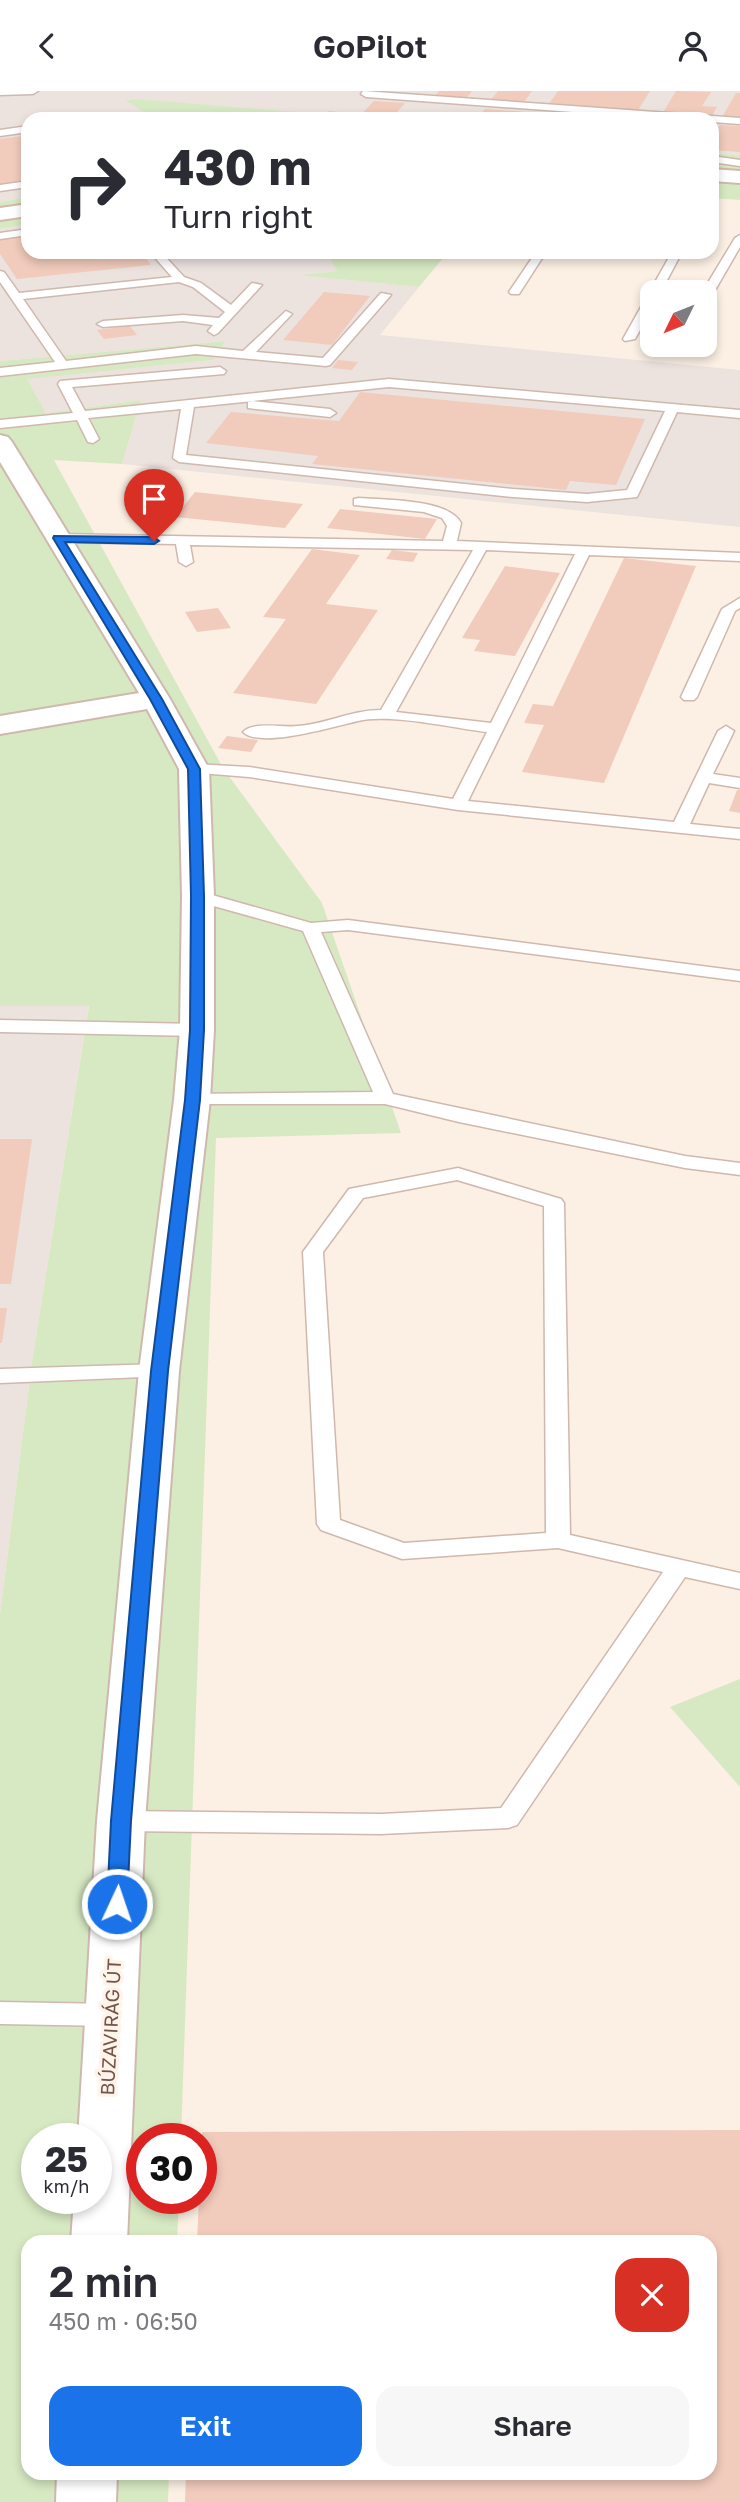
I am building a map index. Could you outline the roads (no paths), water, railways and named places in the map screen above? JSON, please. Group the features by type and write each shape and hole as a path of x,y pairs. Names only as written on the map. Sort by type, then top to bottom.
{"street":[{"path":"719,174 740,177"},
{"path":"0,214 21,211"},
{"name":"BÚZAVIRÁG ÚT","path":"0,442 156,699 194,769 198,896 197,1030 192,1100 159,1371 121,1821 99,2235"},
{"path":"0,725 156,699"},
{"path":"86,2502 87,2480"}],"lane":[{"path":"0,92 33,91"},
{"path":"368,91 366,94 591,112"},
{"path":"719,120 740,121"},
{"path":"0,133 21,130"},
{"path":"719,171 740,163"},
{"path":"0,188 21,185"},
{"path":"0,236 21,233"},
{"path":"716,280 740,238"},
{"path":"161,259 180,279"},
{"path":"514,292 536,259"},
{"path":"662,280 673,259"},
{"path":"0,274 63,365"},
{"path":"15,297 180,279 197,285 231,311"},
{"path":"196,350 256,285"},
{"path":"0,372 196,350 326,362 385,295"},
{"path":"246,355 286,314"},
{"path":"103,324 184,318 222,321"},
{"path":"629,339 640,319"},
{"path":"93,439 64,384 220,371"},
{"path":"0,423 389,383 740,414"},
{"path":"210,401 330,413"},
{"path":"188,403 179,458 513,493 587,498 632,494 673,408"},
{"path":"359,502 431,509 446,514 453,520 454,526 448,547"},
{"path":"58,538 482,546 740,557"},
{"path":"181,541 186,562"},
{"path":"387,715 482,546"},
{"path":"458,804 584,550"},
{"path":"689,697 729,609 740,602"},
{"path":"251,732 301,731 351,717 387,715 496,728"},
{"path":"680,828 726,731"},
{"path":"194,769 249,772 458,804 740,834"},
{"path":"705,778 740,783"},
{"path":"198,896 310,928 348,925 740,976"},
{"path":"310,928 385,1098"},
{"path":"0,1026 197,1030"},
{"path":"192,1100 385,1098 458,1116 685,1162 740,1169"},
{"path":"558,1540 554,1203 458,1174 356,1193 313,1252 329,1524 402,1551 558,1540 740,1581"},
{"path":"0,1376 159,1371"},
{"path":"121,1821 381,1824 508,1818 679,1567"},
{"path":"0,2013 111,2015"}]}
